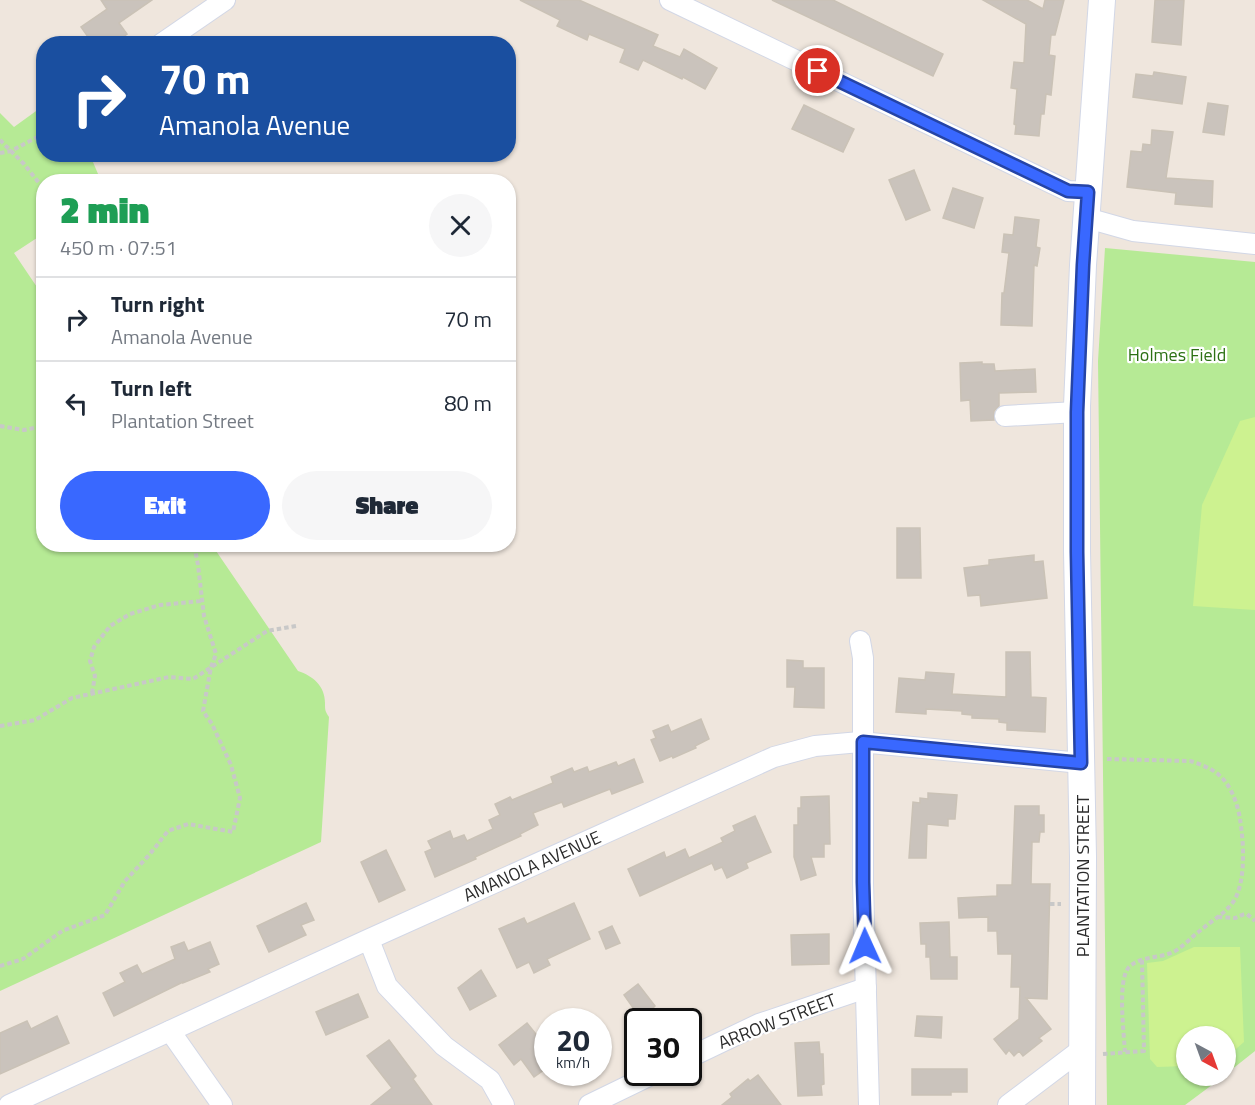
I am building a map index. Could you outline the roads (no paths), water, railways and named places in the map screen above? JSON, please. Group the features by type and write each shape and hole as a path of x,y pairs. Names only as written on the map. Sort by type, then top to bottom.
{"street":[{"path":"172,36 225,0"},
{"path":"670,0 1068,191 1088,192"},
{"name":"PLANTATION STREET","path":"1082,1105 1093,1051 1081,763 1077,412 1083,265 1102,0"},
{"path":"1087,218 1133,231 1255,244"},
{"path":"1005,416 1077,412"},
{"path":"860,640 863,658 863,882 869,1105"},
{"name":"AMANOLA AVENUE","path":"9,1105 774,757 815,746 863,742 1081,763"},
{"path":"369,940 387,986 444,1046 490,1080 504,1105"},
{"name":"ARROW STREET","path":"702,1051 759,1024 866,988"},
{"path":"170,1031 222,1105"},
{"path":"1008,1105 1093,1051"},
{"path":"589,1105 628,1086"}],"park label":[{"name":"Holmes Field","path":"1177,354"}]}
